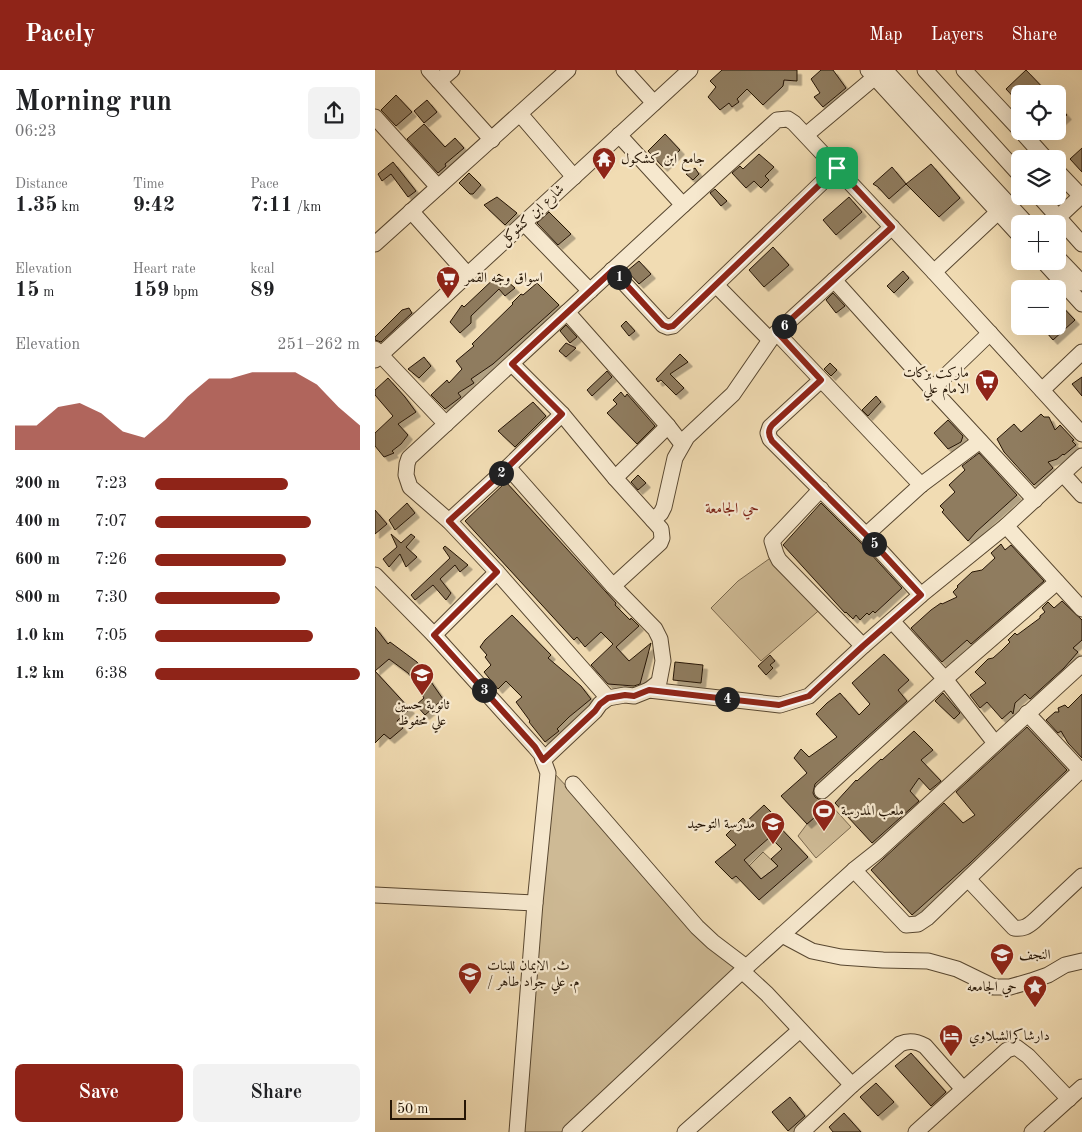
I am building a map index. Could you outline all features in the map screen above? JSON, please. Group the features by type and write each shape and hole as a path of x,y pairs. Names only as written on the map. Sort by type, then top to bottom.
{"street":[{"path":"451,70 434,76 492,140"},
{"path":"376,240 492,140 568,70"},
{"path":"624,70 654,103"},
{"name":"شارع ابن كشوكل","path":"377,355 468,275 690,70"},
{"path":"925,70 1011,165"},
{"path":"964,70 1011,120"},
{"path":"806,135 876,72 952,152 1018,215"},
{"path":"520,114 574,177"},
{"path":"375,117 438,187"},
{"path":"608,698 497,572 449,521 414,491 407,481 407,464 409,458 777,120 785,119 791,121 806,135 935,272 1082,434"},
{"path":"619,135 683,205"},
{"path":"1029,140 1038,150"},
{"path":"952,152 1011,226"},
{"path":"613,270 663,325 673,326 837,168"},
{"path":"1062,215 1081,197 1066,181"},
{"path":"411,211 468,275"},
{"path":"935,272 998,212"},
{"path":"524,223 590,291"},
{"path":"653,520 664,507 675,458 682,444 733,394 773,336 892,227"},
{"path":"1066,230 1082,244"},
{"path":"1066,266 1082,283"},
{"path":"1051,270 1082,304"},
{"path":"834,280 979,441 1035,500"},
{"path":"716,285 821,380 921,485"},
{"path":"567,312 682,444"},
{"path":"932,389 990,333"},
{"path":"1043,390 1082,352"},
{"path":"377,355 447,424"},
{"path":"512,364 562,414 615,478 661,529 661,540 613,586"},
{"path":"821,380 772,425 768,433 772,441 866,535 921,595"},
{"path":"449,521 562,414"},
{"path":"615,478 668,426"},
{"path":"866,535 921,485 979,441"},
{"path":"649,690 779,705 809,696 921,595 1006,526 1082,456"},
{"path":"508,467 613,586 648,620 660,639 663,660 659,682 649,690 634,696 625,695 608,698 543,760"},
{"path":"1063,474 1082,495"},
{"path":"821,489 773,541 773,546 779,560 863,646"},
{"path":"1006,526 1082,609"},
{"path":"434,635 497,572"},
{"path":"375,575 434,635 535,747 548,773 535,903 517,1132"},
{"path":"822,791 945,679 1057,582"},
{"path":"892,621 945,679 995,743"},
{"path":"577,1129 744,969 854,870 878,851 1082,664"},
{"path":"854,870 906,925 918,924 927,918 1081,770 1027,713"},
{"path":"573,784 697,928 744,969 852,1085"},
{"path":"968,879 1014,928 1020,929 1034,922 1079,884"},
{"path":"375,895 535,903"},
{"path":"782,935 813,951 841,957 927,961 957,969 994,987 1010,986 1031,981 1065,965 1082,961"},
{"path":"685,1132 800,1030"},
{"path":"802,1132 852,1085 906,1041 925,1046 963,1089"},
{"path":"916,1132 1007,1050 1016,1047 1028,1056 1069,1099"},
{"path":"1033,1132 1082,1087"}],"shaded area":[{"path":"776,554 824,606 761,661 711,608 738,581"},
{"path":"552,771 742,971 573,1132 517,1132"},
{"name":"ملعب المدرسة","path":"830,804 851,827 816,858 798,836 807,824"},
{"path":"763,852 778,866 761,879 749,866"}],"building":[{"path":"722,70 797,70 797,81 784,80 783,86 763,105 747,89 737,99 739,102 732,107 729,103 720,110 708,97 716,87 710,81"},
{"path":"821,70 833,70 846,88 823,107 814,97 820,93 811,79"},
{"path":"1026,70 1040,85 1011,85 1011,94 1006,89"},
{"path":"396,95 412,112 396,126 381,110"},
{"path":"427,100 437,112 424,123 414,111"},
{"path":"424,124 445,147 455,138 464,148 445,164 446,166 438,173 407,139"},
{"path":"665,134 680,150 663,167 648,151"},
{"path":"1082,148 1082,172 1070,159"},
{"path":"759,154 774,167 765,176 769,180 761,188 754,181 746,188 732,173 740,166 743,169"},
{"path":"393,162 416,191 408,197 391,174 382,181 378,174"},
{"path":"931,164 960,198 939,217 906,184"},
{"path":"892,167 906,184 889,199 873,184"},
{"path":"695,168 699,174 693,180 686,174"},
{"path":"469,173 481,185 473,194 470,194 459,183"},
{"path":"715,189 727,201 721,206 710,193"},
{"path":"497,197 517,213 505,225 484,205"},
{"path":"849,197 862,212 836,235 823,220"},
{"path":"549,212 571,234 558,245 537,223"},
{"path":"773,247 789,265 764,287 749,270"},
{"path":"639,261 651,274 639,284 627,271"},
{"path":"903,271 909,278 894,293 887,286"},
{"path":"499,274 515,288 505,296 499,289 471,316 471,323 460,333 450,322 462,305 464,307"},
{"path":"537,283 559,305 493,364 471,379 474,383 458,393 461,397 445,409 431,395 447,380 449,383 462,369 456,361 474,346 472,344 521,294 523,295"},
{"path":"833,293 845,306 836,313 826,300"},
{"path":"409,308 412,313 381,342 375,340 375,337 402,310"},
{"path":"1066,310 1075,320 1066,328"},
{"path":"626,321 635,331 629,336 621,326"},
{"path":"566,325 577,337 570,343 560,331"},
{"path":"1049,335 1058,335 1053,340"},
{"path":"566,343 576,348 566,357 559,351"},
{"path":"680,354 688,362 670,374 684,388 676,395 661,380 658,382 656,379"},
{"path":"424,357 431,366 419,378 408,369"},
{"path":"830,363 837,370 831,376 824,369"},
{"path":"607,371 612,377 592,396 587,390"},
{"path":"1082,377 1082,396 1072,384"},
{"path":"388,378 416,412 398,424 408,435 392,451 394,453 384,457 375,446 375,433 393,416 375,395 375,390"},
{"path":"621,392 625,397 627,394 655,426 637,444 607,413 617,404 613,400"},
{"path":"876,396 881,402 868,416 862,410"},
{"path":"533,402 546,416 515,447 498,431"},
{"path":"1041,414 1044,417 1049,417 1055,430 1060,425 1074,440 1072,441 1076,445 1064,455 1048,462 1053,468 1034,485 1004,452 997,439 1014,424 1021,432"},
{"path":"948,420 963,436 961,442 948,449 934,433"},
{"path":"979,453 1017,495 968,541 942,512 944,510 940,506 955,492 949,485 965,470 962,466"},
{"path":"638,475 646,483 638,490 631,482"},
{"path":"506,482 616,603 615,605 639,626 616,647 629,661 651,643 640,684 634,686 608,684 591,665 613,644 601,632 585,647 577,637 574,640 465,521"},
{"path":"407,503 415,513 395,530 389,520"},
{"path":"821,503 902,588 875,613 873,611 869,615 867,613 860,620 856,615 853,619 845,613 783,545"},
{"path":"375,510 387,524 375,534"},
{"path":"391,534 401,543 411,534 415,537 406,547 417,557 406,567 400,554 389,567 383,559 397,547"},
{"path":"1001,544 1005,550 1011,545 1044,581 971,644 967,640 942,662 911,628 941,603 957,597 953,592 957,586 972,572 982,570 995,558 991,553"},
{"path":"445,546 468,565 460,572 455,565 440,579 451,593 446,600 433,585 415,600 411,595 450,558 443,548"},
{"path":"1062,601 1082,620 1082,640 1073,648 1078,652 1064,668 1030,699 1025,694 1015,703 1013,714 1011,711 1002,719 987,702 980,708 970,695 986,683 975,672 988,659 993,658 1002,650 1015,633 1017,635 1040,618 1045,612 1042,608 1048,602 1054,608"},
{"path":"512,615 551,655 548,658 581,686 591,699 569,717 557,729 559,731 545,742 516,702 522,697 506,681 498,689 484,672 491,665 485,657 487,655 480,647"},
{"path":"375,627 388,644 390,642 417,662 443,699 425,715 416,705 424,698 408,673 389,659 375,671"},
{"path":"884,654 909,680 898,690 907,701 815,784 813,793 815,797 820,800 826,799 830,804 807,824 781,796 807,773 794,758 801,749 809,757 837,737 816,714 840,693 859,715 870,704 852,683"},
{"path":"770,655 775,661 770,665 773,668 766,675 758,666"},
{"path":"675,662 703,665 701,683 673,680"},
{"path":"375,671 410,709 397,721 403,728 390,739 384,734 375,743"},
{"path":"943,693 960,713 954,719 935,701"},
{"path":"1082,694 1082,758 1068,743 1061,731 1058,733 1046,720 1055,712 1059,712 1058,708 1065,705 1068,708"},
{"path":"1027,727 1067,770 970,863 912,915 871,870 944,803 963,823 975,815 956,792"},
{"path":"914,731 933,750 921,760 941,781 930,790 919,778 910,791 919,801 872,843 835,803 856,780 882,760"},
{"path":"764,805 776,817 773,820 808,857 759,900 736,876 732,879 715,862 736,845 726,835 743,818 746,822","holes":["770,837 782,849 771,859 778,866 761,879 744,860"]},
{"path":"911,1053 946,1092 931,1106 895,1066"},
{"path":"876,1083 894,1102 878,1116 860,1097"},
{"path":"790,1097 805,1116 788,1131 772,1112"},
{"path":"844,1113 861,1132 833,1132 829,1127"}],"place":[{"name":"جامع ابن كشكول","path":"604,180"},
{"name":"اسواق وجه القمر","path":"448,299"},
{"name":"ماركت بركات الامام علي","path":"987,402"},
{"name":"ثانوية حسين علي محفوظ","path":"422,696"},
{"name":"ملعب المدرسة","path":"824,832"},
{"name":"مدرسة التوحيد","path":"773,845"},
{"name":"النجف","path":"1002,976"},
{"name":"ث. الايمان للبنات / م. علي جواد طاهر","path":"470,995"},
{"name":"حي الجامعه","path":"1035,1008"},
{"name":"دارشاكرالشبلاوي","path":"951,1057"}],"district":[{"name":"حي الجامعة","path":"732,509"}],"route":[{"path":"837,168 892,227 777,332 821,380 770,427 768,433 772,441 866,535 921,595 809,696 779,705 649,690 634,696 625,695 608,698 543,760 535,747 434,635 497,572 449,521 562,414 512,364 613,270 663,325 666,327 673,326 837,168"}]}
